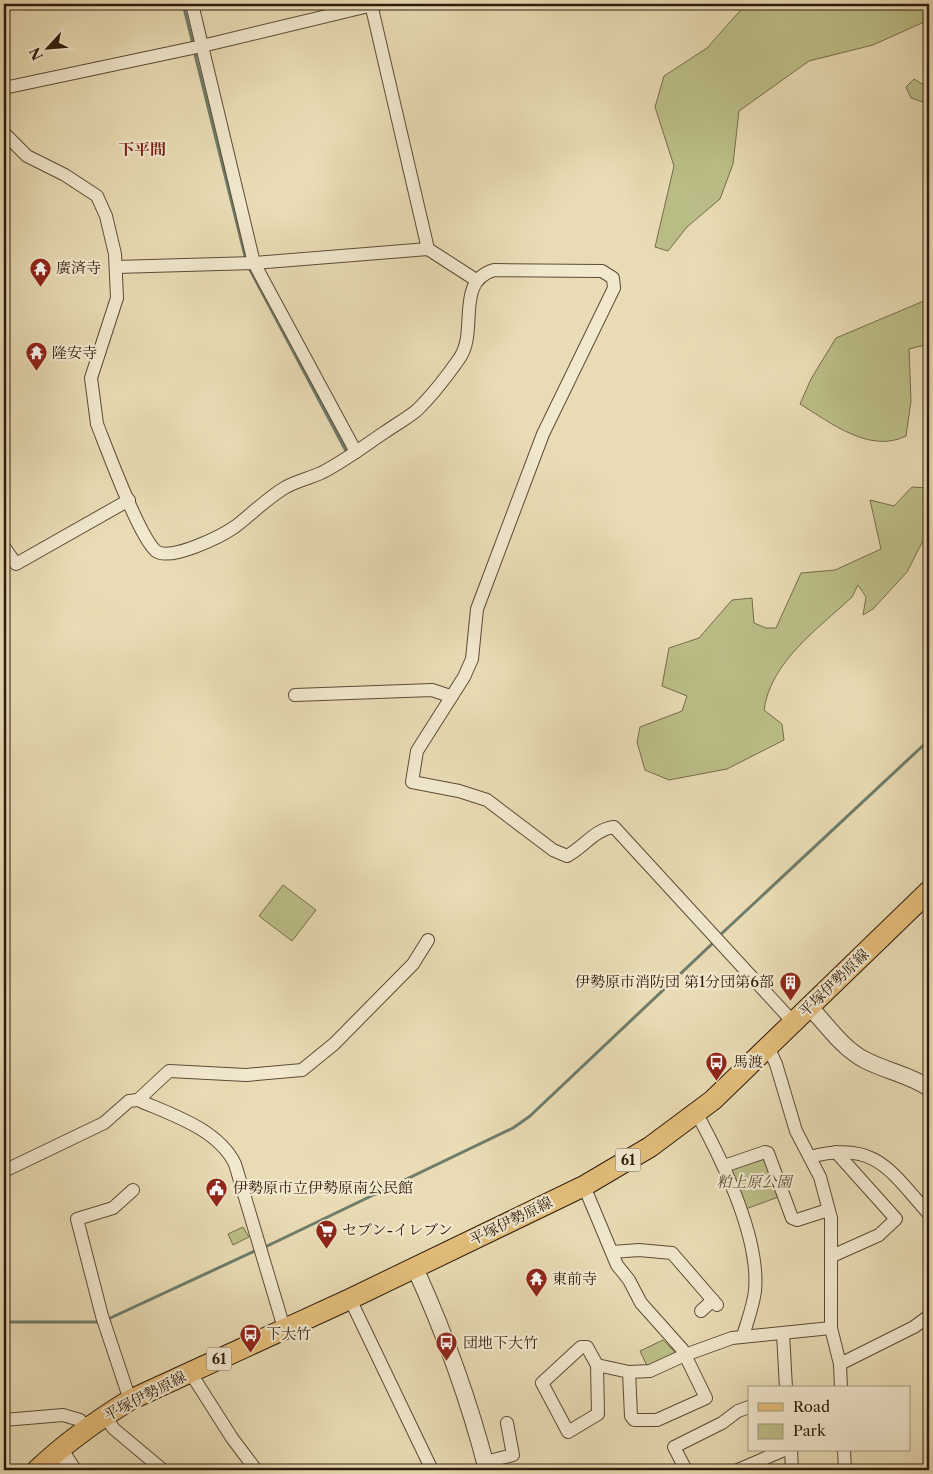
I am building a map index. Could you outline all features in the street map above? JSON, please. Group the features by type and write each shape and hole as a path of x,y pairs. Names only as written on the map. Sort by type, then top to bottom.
{"main road":[{"name":"平塚伊勢原線","path":"37,1470 58,1449 130,1400 284,1328 350,1300 584,1186 650,1147 697,1114 929,891"}],"street":[{"path":"192,4 254,263 356,452"},
{"path":"4,88 202,46 373,5 428,249"},
{"path":"4,133 27,156 65,175 96,196 106,216 115,254 117,298 95,362 91,392 97,424 140,526 156,551 166,554 178,553 215,538 234,527 270,497 288,486 322,473 415,411 461,356 469,323 470,296 476,280 483,274 494,270 602,271 613,278 614,288 543,434 476,609 472,659 464,677 450,696 417,751 412,782 459,791 487,800 553,850 567,856 578,850 603,828 614,827 794,1022"},
{"path":"116,267 254,263 428,249 476,280"},
{"path":"4,547 16,564 129,500"},
{"path":"295,695 432,690 450,696"},
{"path":"138,1100 168,1071 246,1075 302,1070 334,1044 413,964 428,940"},
{"path":"809,1006 848,1047 863,1059 917,1080 929,1088"},
{"path":"768,1047 776,1064 796,1131 820,1178 828,1210 832,1256 831,1328 840,1364 841,1386"},
{"path":"4,1171 104,1123 128,1101 138,1100 188,1122 228,1151 249,1205 284,1328"},
{"path":"697,1114 724,1166 753,1257 755,1291 743,1336"},
{"path":"724,1166 765,1152 768,1153 792,1218 798,1220 828,1210"},
{"path":"810,1157 836,1152 859,1152 877,1159 889,1169 929,1214"},
{"path":"832,1256 879,1235 896,1219 836,1152"},
{"path":"584,1186 617,1264 642,1302 682,1349 706,1398 658,1420 634,1420 631,1416 629,1372"},
{"path":"130,1400 102,1316 77,1219 113,1208 132,1190"},
{"path":"612,1252 639,1250 672,1253 715,1303 701,1311"},
{"path":"415,1268 450,1350 486,1466 517,1454 507,1423"},
{"path":"350,1300 432,1470"},
{"path":"840,1364 914,1327 929,1316"},
{"path":"597,1365 598,1414 568,1432 542,1383 581,1347 587,1347 597,1365 629,1372 650,1371 685,1355 732,1338 831,1328"},
{"path":"783,1333 786,1386"},
{"path":"190,1372 226,1430 256,1470"},
{"path":"686,1470 674,1447 722,1424 738,1411 748,1407"},
{"path":"4,1420 63,1415 80,1420 86,1429"},
{"path":"104,1416 114,1429 163,1470"},
{"path":"58,1449 73,1470"},
{"path":"738,1470 779,1452"},
{"path":"791,1452 792,1470"},
{"path":"844,1452 845,1470"}],"green space":[{"path":"746,4 929,4 929,25 924,22 873,45 809,61 739,111 733,164 720,199 687,227 668,251 655,247 674,166 655,107 664,76 707,48"},
{"path":"914,79 929,88 929,104 911,98 906,87"},
{"path":"929,300 929,344 909,349 911,401 906,436 892,441 865,439 838,427 800,404 811,379 836,338"},
{"path":"912,487 929,488 929,529 907,572 873,609 863,615 866,597 858,585 852,597 798,647 776,676 768,692 764,710 782,724 784,740 727,769 669,780 645,770 637,742 640,727 682,711 687,696 662,686 669,648 699,638 732,600 752,598 754,623 766,628 776,628 801,573 835,570 881,549 870,500 894,506"},
{"path":"283,885 316,910 292,941 259,916"},
{"name":"粕上原公園","path":"763,1156 781,1196 743,1210 730,1172 732,1167"},
{"path":"243,1227 249,1237 233,1245 228,1234"},
{"path":"663,1340 675,1352 674,1355 648,1368 640,1351"}],"waterway":[{"path":"183,4 193,44"},
{"path":"194,50 246,260"},
{"path":"248,266 346,451"},
{"path":"718,937 929,740"},
{"path":"263,1248 513,1128 530,1116 714,942"},
{"path":"106,1320 257,1250"},
{"path":"4,1322 101,1322"}],"place":[{"name":"廣済寺","path":"40,287"},
{"name":"隆安寺","path":"36,372"},
{"name":"伊勢原市消防団 第1分団第6部","path":"790,1001"},
{"name":"馬渡","path":"717,1081"},
{"name":"伊勢原市立伊勢原南公民館","path":"217,1207"},
{"name":"セブン-イレブン","path":"326,1249"},
{"name":"東前寺","path":"536,1298"},
{"name":"下大竹","path":"250,1353"},
{"name":"団地下大竹","path":"447,1362"}],"district":[{"name":"下平間","path":"142,149"}]}
